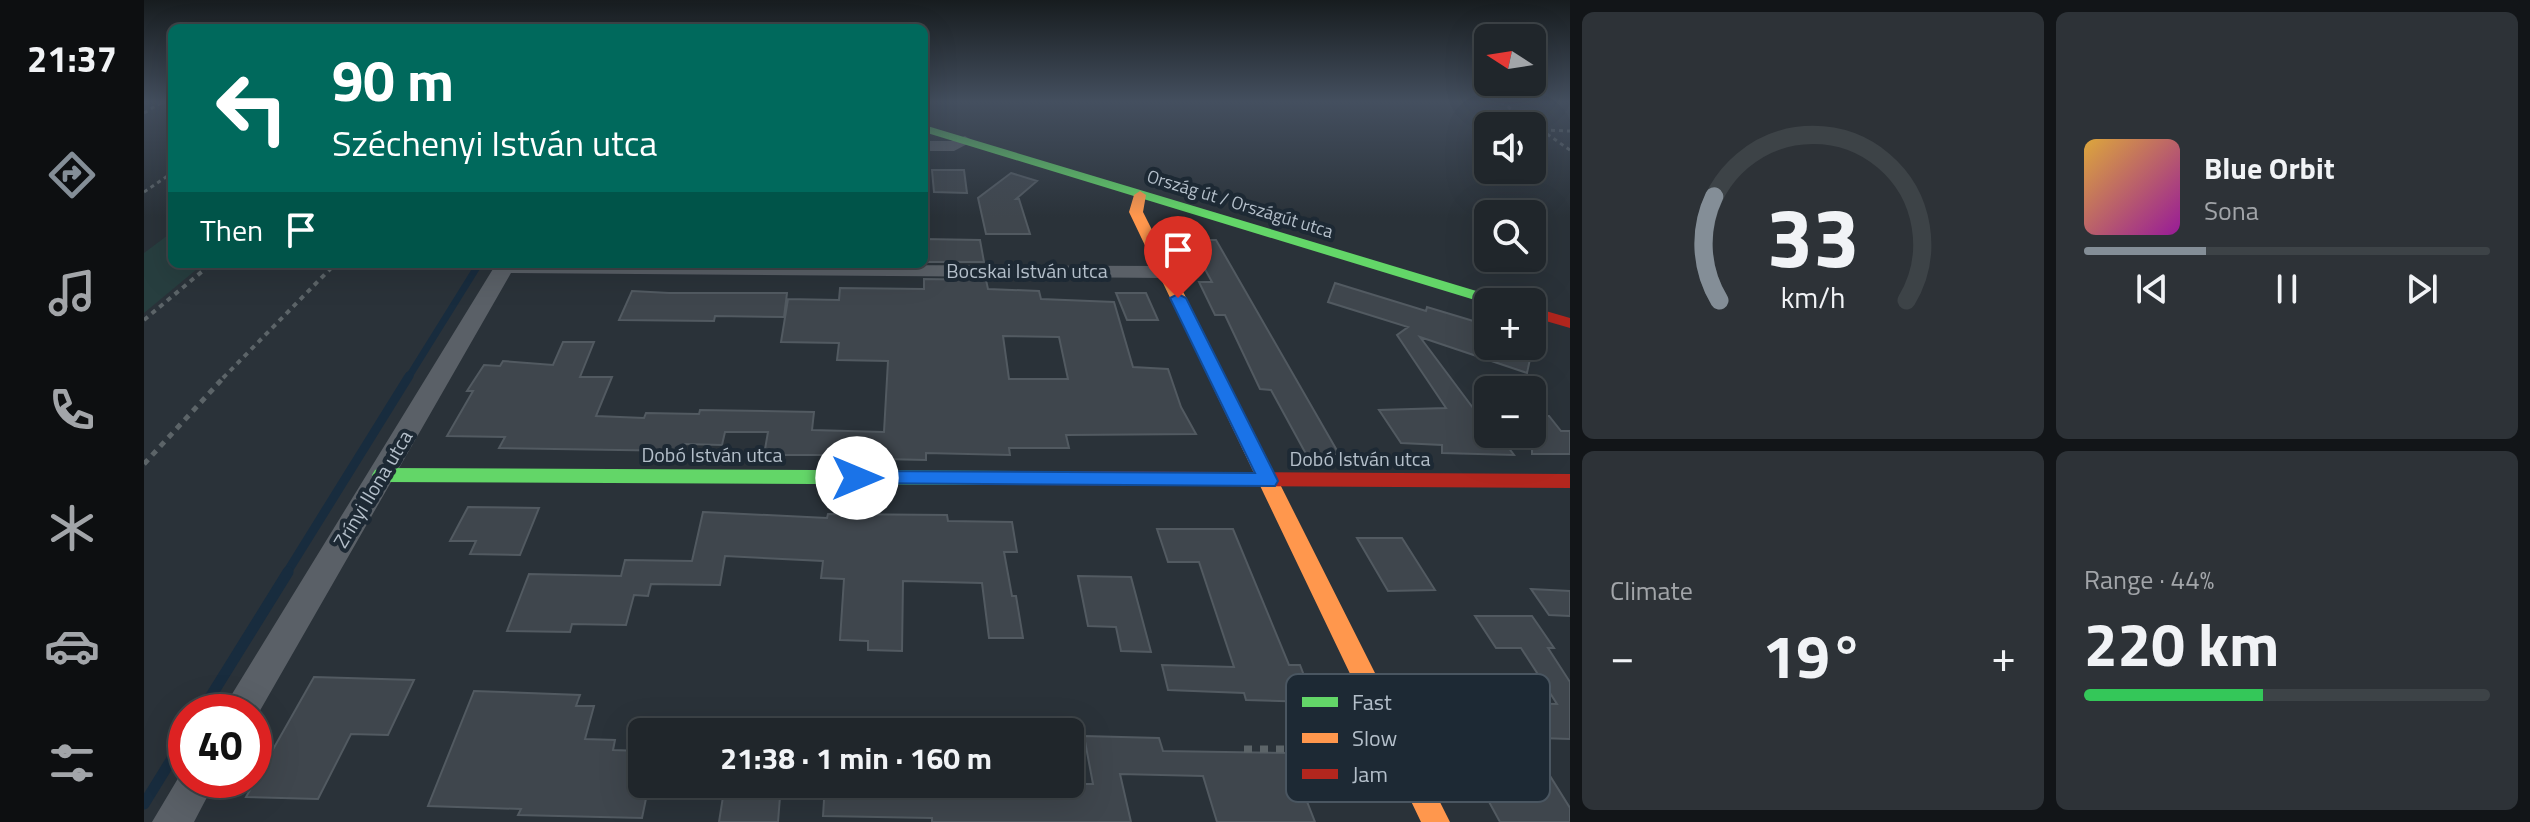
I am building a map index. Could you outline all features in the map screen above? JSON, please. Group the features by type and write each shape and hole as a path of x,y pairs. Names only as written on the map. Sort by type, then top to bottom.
{"street":[{"path":"928,146 954,146 965,141"},
{"name":"Ország út / Országút utca","path":"965,141 1474,295"},
{"path":"1140,195 1136,212 1363,674"},
{"name":"Zrínyi Ilona utca","path":"250,694 504,268"},
{"name":"Bocskai István utca","path":"725,268 1165,272"},
{"path":"1546,316 1570,323"},
{"name":"Dobó István utca","path":"382,475 1570,481"},
{"path":"172,822 186,798"},
{"path":"1426,802 1436,822"}],"path":[{"path":"144,192 168,176"},
{"path":"144,320 206,268"},
{"path":"144,464 331,268"},
{"path":"1244,749 1286,749"}],"green space":[{"path":"168,235 168,268 198,268 144,313 144,253"}],"building":[{"path":"932,170 964,170 967,193 934,192"},
{"path":"1011,173 1037,181 1016,199 1019,199 1030,234 986,234 978,198"},
{"path":"928,239 980,240 984,262 928,262"},
{"path":"1189,240 1216,240 1339,454 1306,454 1271,390 1260,389 1225,315 1215,315 1199,282 1212,282"},
{"path":"924,279 986,280 988,289 1039,291 1041,299 1114,302 1133,367 1168,369 1181,407 1196,434 1066,435 1069,448 1009,448 1010,455 926,453 926,460 883,459 883,455 764,455 768,432 725,432 722,445 684,444 682,451 499,448 505,437 447,436 473,391 467,391 484,365 500,366 503,361 553,365 563,342 594,342 580,377 612,377 596,416 644,418 646,413 699,414 700,410 814,412 812,430 884,432 888,361 837,360 839,343 781,342 788,299 839,300 840,288 924,289","holes":["1003,336 1059,337 1068,379 1009,379"]},
{"path":"1335,283 1426,311 1427,307 1474,321 1474,355 1420,337 1474,409 1474,448 1509,448 1514,455 1442,453 1442,445 1401,443 1379,410 1446,408 1397,335 1408,327 1328,302"},
{"path":"632,291 787,293 784,317 715,316 714,321 619,320"},
{"path":"1116,293 1146,293 1158,320 1127,320"},
{"path":"1488,360 1530,360 1527,373"},
{"path":"1546,416 1561,431 1570,431 1570,454 1532,454 1532,448 1546,448"},
{"path":"468,507 539,508 520,555 470,554 476,541 450,541"},
{"path":"703,512 827,518 828,514 947,515 948,521 1012,522 1017,552 1004,552 1023,638 989,638 982,583 903,581 902,651 868,650 868,641 840,640 844,579 821,578 823,561 725,556 720,585 651,584 648,596 634,595 626,625 572,624 570,632 507,631 529,574 621,576 625,560 692,561"},
{"path":"1157,529 1233,529 1289,665 1300,665 1303,674 1286,674 1286,701 1246,700 1244,693 1168,690 1162,665 1234,667 1199,562 1168,562"},
{"path":"1357,538 1402,538 1435,590 1388,591"},
{"path":"1078,576 1131,577 1151,652 1121,651 1116,627 1088,626"},
{"path":"1531,589 1570,591 1570,616 1549,615"},
{"path":"1475,616 1532,616 1554,648 1548,648 1570,682 1570,739 1550,738 1550,704 1557,704 1550,693 1550,674 1538,674 1521,648 1496,648"},
{"path":"314,677 414,680 388,735 351,734 318,799 272,798 272,751"},
{"path":"474,691 580,695 576,706 594,706 585,739 615,740 613,750 628,751 628,798 646,798 642,818 518,815 521,809 428,806"},
{"path":"1084,736 1159,738 1163,751 1286,753 1286,802 1307,802 1315,822 1217,822 1203,776 1120,774 1131,822 932,822 932,818 823,816 824,798 1084,798 1084,784 1093,784"},
{"path":"1550,776 1570,808 1570,822 1500,822 1489,802 1550,802"},
{"path":"723,798 780,798 778,822 719,822"}],"waterway":[{"path":"408,378 477,268"},
{"path":"286,574 409,376"},
{"path":"212,694 288,572"},
{"path":"144,804 168,765"}],"traffic: fast":[{"path":"965,140 1474,295"},
{"path":"382,475 1033,478"}],"traffic: slow":[{"path":"1140,195 1136,212 1363,674"},
{"path":"1426,802 1436,822"}],"traffic: jam":[{"path":"1546,316 1570,323"},
{"path":"1033,478 1570,481"}],"route":[{"path":"857,478 1268,481 1178,298"}]}
